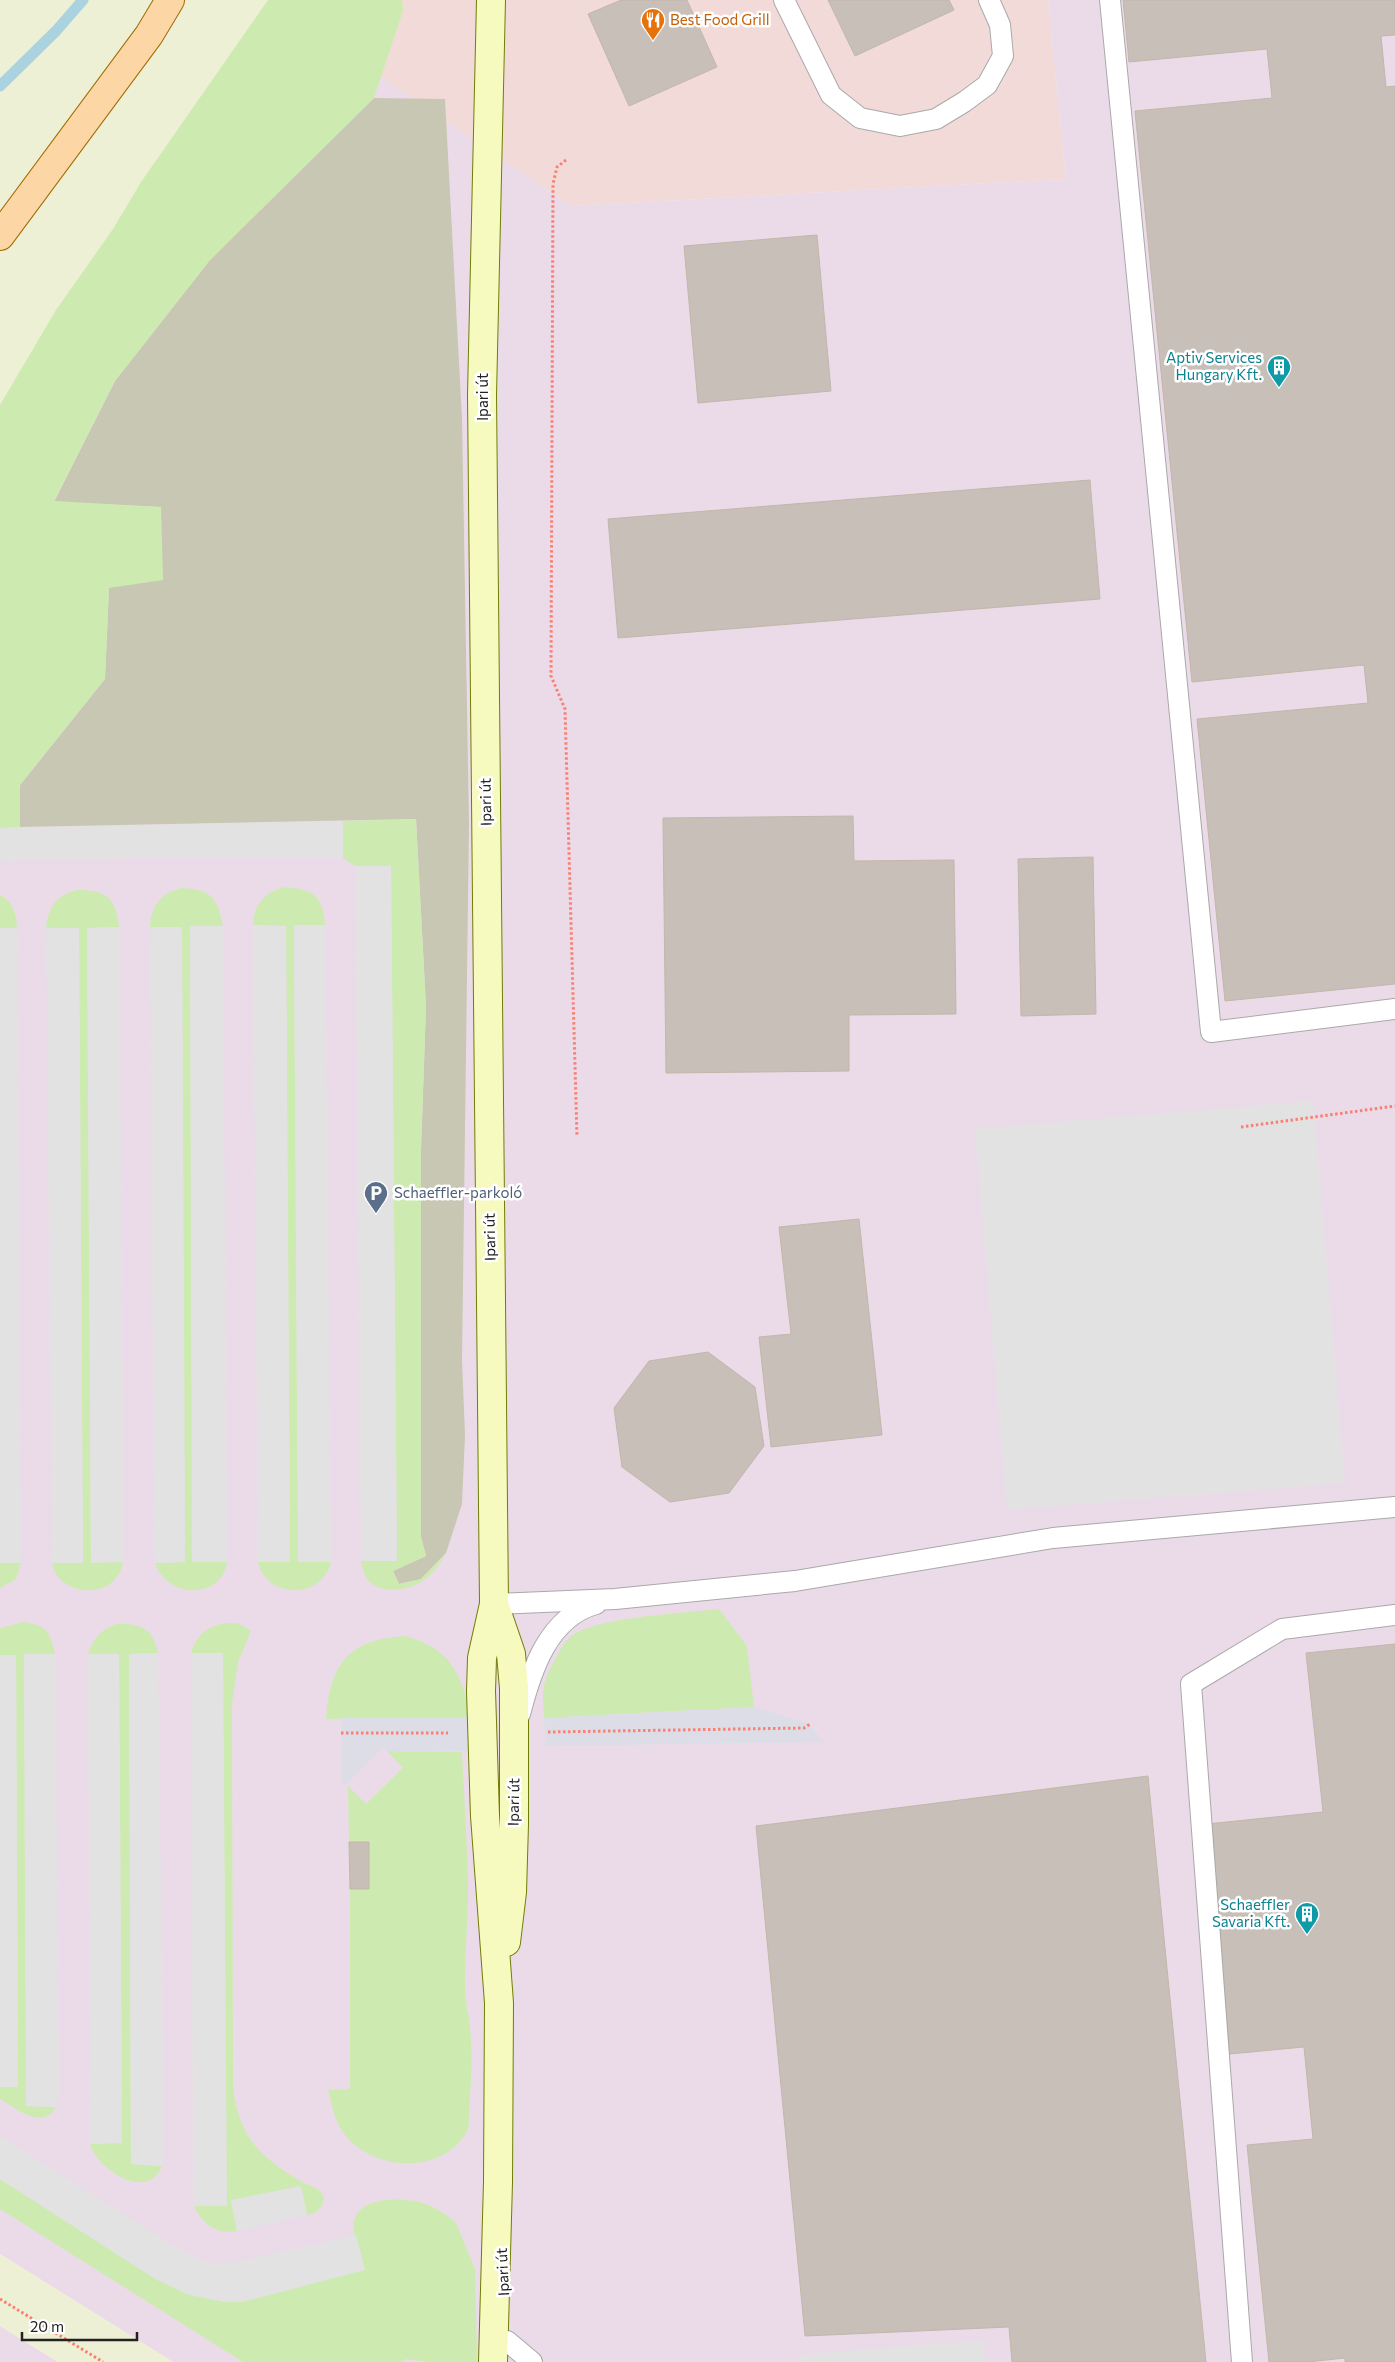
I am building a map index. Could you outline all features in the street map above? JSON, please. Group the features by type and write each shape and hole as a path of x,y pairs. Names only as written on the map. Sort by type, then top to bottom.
{"main road":[{"path":"0,236 149,35 170,0"},
{"path":"149,35 190,0"}],"street":[{"name":"Ipari út","path":"491,0 482,395 494,1604 482,1658 481,1691 486,1826 499,2003 498,2182 503,2355"},
{"name":"Ipari út","path":"494,1604 511,1654 515,1733 512,1892 499,2003"}],"lane":[{"path":"784,0 831,95 860,118 900,126 936,119 964,102 987,84 1003,56 1000,25 989,0"},
{"path":"1110,0 1211,1032 1395,1008"},
{"path":"494,1604 615,1599 795,1582 1053,1538 1395,1507"},
{"path":"515,1733 533,1673 542,1652 555,1631 572,1615 587,1607 615,1599"},
{"path":"1242,2362 1191,1684 1282,1629 1395,1615"},
{"path":"503,2355 532,2362"}],"path":[{"path":"566,160 557,167 553,184 551,676 565,710 577,1137"},
{"path":"1241,1127 1395,1106"},
{"path":"545,1732 804,1728 810,1724"},
{"path":"341,1733 453,1733"},
{"path":"0,2299 104,2362"}],"shaded area":[{"path":"0,0 319,0 0,530"},
{"path":"319,0 1048,0 1066,179 571,206 357,61"},
{"path":"1048,0 1395,0 1395,2362 173,2362 0,2254 0,530 357,61 571,206 1066,179"},
{"path":"374,98 445,99 462,419 469,823 462,1360 465,1435 462,1504 446,1553 421,1579 399,1584 393,1571 426,1556 421,1537 421,1150 426,1006 416,819 20,827 20,785 105,679 109,588 160,507 54,502 115,381 210,260"},
{"path":"343,821 343,858 139,858 0,861 0,828"},
{"name":"Schaeffler-parkoló","path":"355,866 391,866 397,1561 361,1561"},
{"path":"253,925 286,926 290,1562 258,1562"},
{"path":"294,925 325,925 331,1562 298,1562"},
{"path":"190,926 223,926 227,1562 192,1562"},
{"path":"119,927 124,1555 123,1562 91,1563 87,928"},
{"path":"150,927 182,927 185,1562 155,1563 154,1552"},
{"path":"0,928 17,928 21,1563 0,1563"},
{"path":"46,928 79,928 83,1563 52,1563"},
{"path":"1313,1101 1345,1483 1007,1510 975,1129"},
{"path":"158,1653 164,2151 162,2166 131,2164 129,1654"},
{"path":"191,1653 223,1653 227,2206 194,2206 193,2197"},
{"path":"24,1654 55,1654 59,2092 56,2107 26,2106"},
{"path":"88,1654 119,1654 122,2143 90,2144"},
{"path":"0,1655 16,1655 18,2087 0,2087"},
{"path":"754,1707 810,1724 823,1742 546,1746 544,1718"},
{"path":"471,1717 473,1751 387,1751 383,1747 346,1784 341,1783 341,1718"},
{"path":"0,2136 175,2247 199,2259 210,2263 236,2262 356,2235 365,2270 242,2302 224,2302 189,2295 157,2280 0,2179"},
{"path":"301,2186 307,2215 237,2231 231,2200"},
{"path":"0,2254 173,2362 58,2362 0,2326"},
{"path":"0,2326 58,2362 0,2362"},
{"path":"983,2340 985,2362 798,2362 798,2355"}],"green space":[{"path":"268,0 402,0 403,11 374,98 210,260 115,381 54,501 161,507 163,580 109,588 105,679 20,785 20,827 0,828 0,405 56,310 113,229 141,182"},
{"path":"416,819 426,1006 421,1150 421,1537 426,1556 393,1571 399,1584 421,1579 446,1553 436,1568 424,1580 405,1588 389,1590 382,1589 368,1580 361,1561 397,1561 391,866 355,866 343,858 343,821"},
{"path":"284,887 309,892 315,896 322,907 325,925 294,926 298,1561 331,1562 326,1574 317,1583 306,1588 294,1590 282,1588 272,1583 263,1574 258,1562 290,1561 286,926 253,925 255,911 261,900 277,889"},
{"path":"181,888 200,890 211,897 219,908 223,926 190,927 193,1562 227,1562 223,1575 215,1584 204,1589 193,1590 181,1588 170,1583 161,1575 155,1563 185,1562 182,927 150,927 152,912 158,902 174,890"},
{"path":"78,890 96,892 108,898 115,909 119,927 87,928 91,1562 123,1562 118,1575 110,1584 99,1589 87,1590 75,1588 64,1583 56,1574 52,1563 83,1562 79,928 46,928 51,908 59,898"},
{"path":"0,895 11,905 16,918 17,928 0,928"},
{"path":"0,1563 21,1563 16,1579 0,1588"},
{"path":"719,1609 747,1646 754,1707 544,1718 543,1692 546,1679 562,1648 573,1635 585,1629 621,1620"},
{"path":"24,1622 38,1625 47,1631 55,1654 24,1655 26,2106 56,2107 50,2114 44,2117 21,2112 0,2099 0,2087 18,2087 16,1655 0,1655 0,1628"},
{"path":"225,1623 238,1623 251,1631 238,1662 232,1703 233,2087 240,2118 246,2131 262,2153 285,2171 317,2189 324,2197 319,2209 307,2215 301,2186 231,2200 237,2231 230,2232 211,2227 201,2218 194,2206 226,2206 223,1654 191,1653 196,1641 203,1633"},
{"path":"116,1624 139,1626 144,1629 153,1638 158,1653 129,1654 131,2164 162,2166 155,2177 146,2182 135,2182 112,2172 102,2163 90,2144 122,2143 119,1654 88,1654 98,1636"},
{"path":"405,1636 421,1641 433,1648 452,1665 463,1688 471,1717 326,1719 332,1683 338,1669 346,1658 356,1649 369,1643 385,1638"},
{"path":"387,1751 462,1752 468,1895 465,1990 472,2058 469,2122 466,2133 454,2147 440,2156 423,2162 387,2161 370,2155 355,2145 337,2122 328,2090 350,2089 350,1889 369,1889 369,1842 349,1842 348,1786 366,1804 403,1768"},
{"path":"0,2179 157,2280 364,2270 353,2227 358,2213 363,2207 371,2203 389,2200 415,2201 431,2206 456,2223 475,2269 477,2362 431,2362 405,2359 402,2362 243,2362 0,2209"}],"building":[{"name":"Best Food Grill","path":"621,0 687,0 717,67 629,106 588,14"},
{"path":"828,0 949,0 954,10 855,56"},
{"name":"Aptiv Services Hungary Kft.","path":"1123,0 1395,0 1395,35 1381,36 1386,87 1395,86 1395,984 1225,1001 1197,719 1368,703 1364,665 1192,682 1135,111 1272,98 1267,49 1129,62"},
{"path":"817,235 831,391 698,403 684,246"},
{"path":"1090,480 1100,599 618,638 608,519"},
{"path":"853,816 854,861 954,860 956,1014 849,1015 849,1071 666,1073 663,818"},
{"path":"1093,857 1096,1014 1021,1016 1018,859"},
{"path":"859,1219 882,1435 771,1447 759,1337 791,1334 779,1227"},
{"path":"708,1352 755,1387 764,1446 729,1493 670,1502 622,1467 614,1408 649,1361"},
{"name":"Schaeffler Savaria Kft.","path":"1395,1644 1395,2362 1345,2362 1345,2358 1308,2362 1269,2362 1247,2145 1313,2139 1304,2047 1230,2054 1207,1824 1323,1812 1306,1653"},
{"path":"1148,1776 1206,2362 1012,2362 1009,2327 805,2336 756,1826"},
{"path":"349,1842 369,1842 369,1889 350,1889"}],"waterway":[{"path":"0,86 56,31 83,0"}],"place":[{"name":"Best Food Grill","path":"653,41"},
{"name":"Aptiv Services Hungary Kft.","path":"1279,388"},
{"name":"Schaeffler-parkoló","path":"376,1214"},
{"name":"Schaeffler Savaria Kft.","path":"1307,1935"}]}
